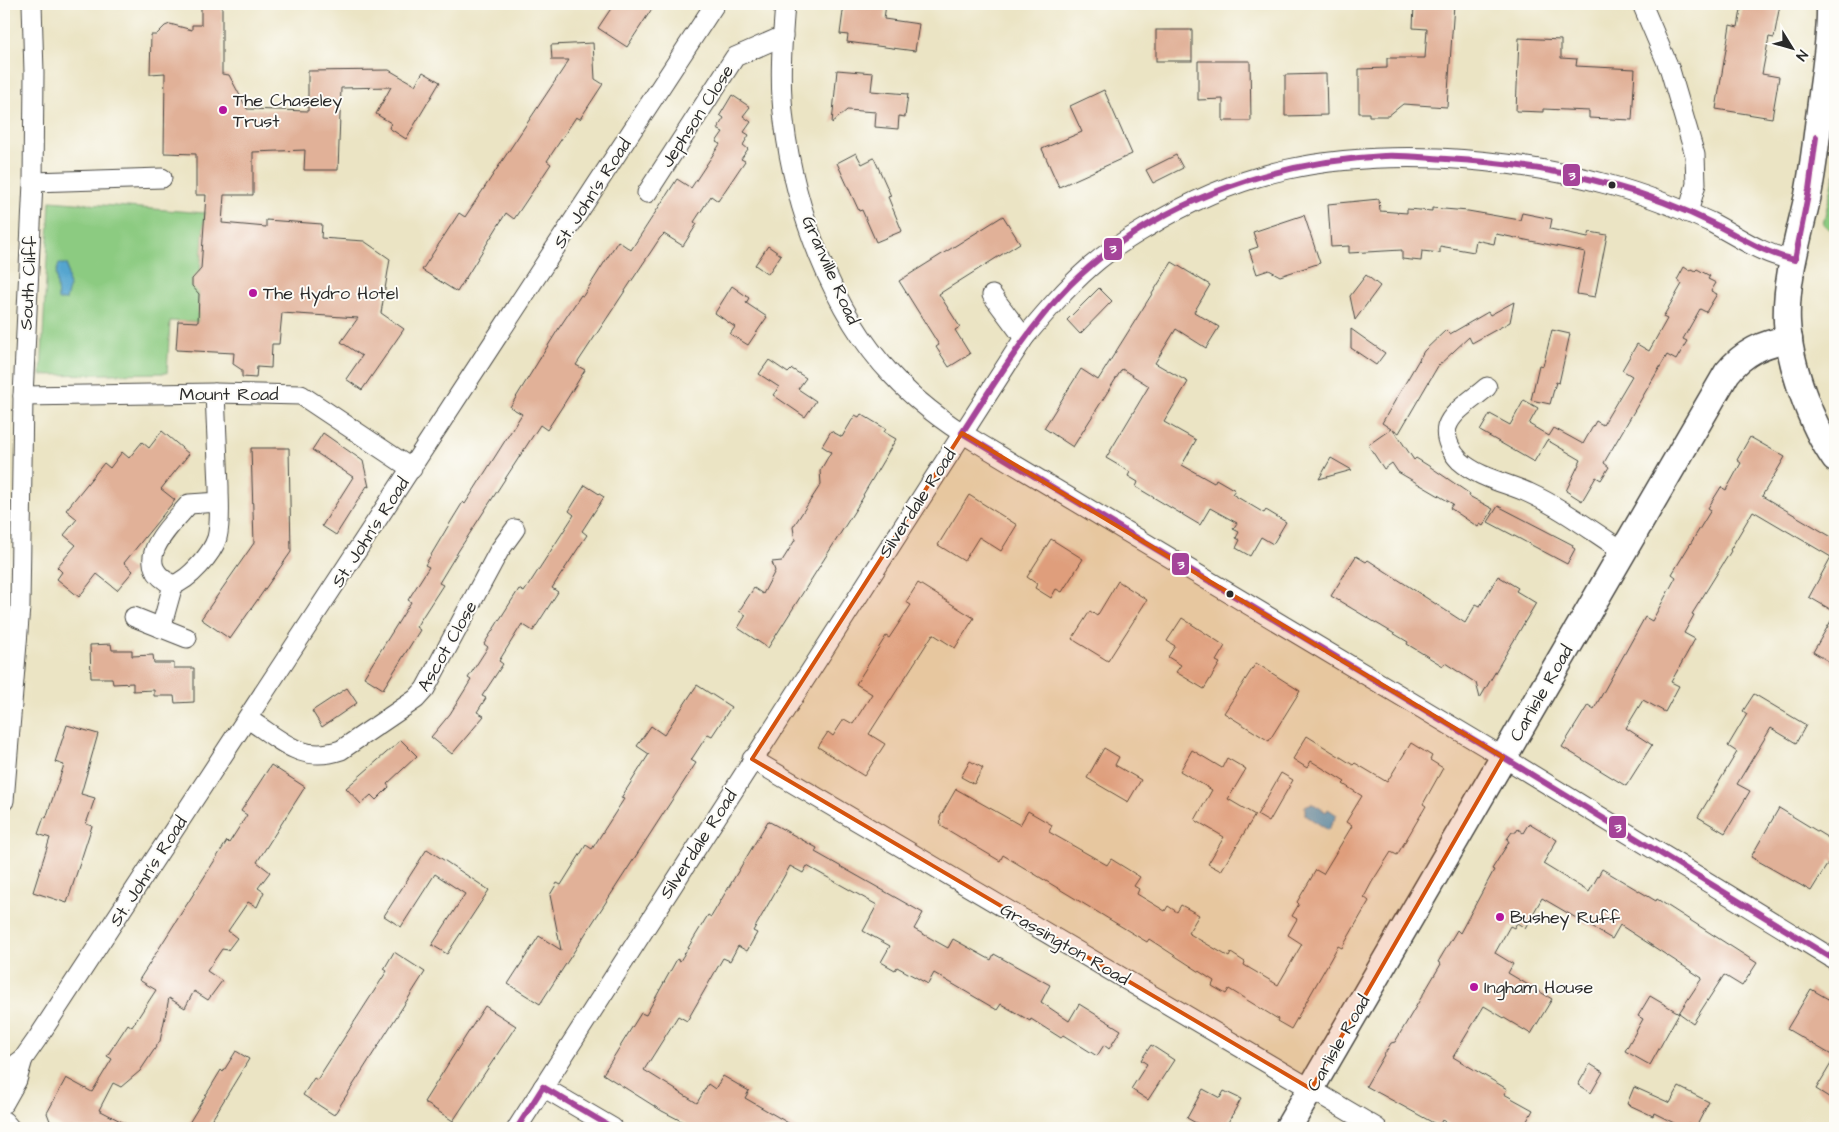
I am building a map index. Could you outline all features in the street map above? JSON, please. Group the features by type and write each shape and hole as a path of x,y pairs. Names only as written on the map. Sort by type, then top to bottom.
{"street":[{"name":"South Cliff","path":"4,801 20,607 23,396 33,182 34,73 32,4"},
{"name":"St. John's Road","path":"4,1073 23,1058 248,720 715,4"},
{"name":"Granville Road","path":"785,4 783,36 784,120 793,174 810,233 839,298 863,340 891,374 918,401 962,433 1835,960"},
{"path":"1642,4 1670,70 1695,155 1696,184 1688,213"},
{"path":"1830,4 1826,137 1809,190 1794,260 1788,292 1787,321 1789,339 1805,402 1835,460"},
{"name":"Jephson Close","path":"647,193 735,57 783,36"},
{"name":"Silverdale Road","path":"516,1128 1024,338 1058,298 1092,266 1136,234 1174,211 1203,197 1254,178 1289,168 1332,160 1385,156 1479,160 1544,168 1612,185 1688,213 1732,233 1760,250 1779,258 1794,260"},
{"path":"33,182 162,178"},
{"path":"992,295 1024,338"},
{"name":"Carlisle Road","path":"1288,1128 1726,373 1739,358 1757,347 1789,339"},
{"path":"1487,386 1453,416 1447,428 1448,440 1460,460 1473,470 1530,493 1555,506 1623,551"},
{"path":"215,393 219,502 218,536 192,574 181,583 173,585 166,582 155,569 152,559 158,542 188,504 219,502"},
{"name":"Mount Road","path":"23,396 215,393 301,394 412,469"},
{"name":"Ascot Close","path":"248,720 296,752 311,755 327,755 340,750 416,699 425,690 438,668 499,552 515,529"},
{"path":"160,628 173,585"},
{"path":"134,618 187,638"},
{"name":"Grassington Road","path":"752,760 1377,1128"},
{"name":"St. John's Road","path":"4,1103 17,1080 23,1058"},
{"path":"543,1087 614,1128"},
{"path":"4,1121 10,1128"}],"highlighted area":[{"path":"962,433 1503,757 1311,1089 752,759"}],"green space":[{"path":"1835,173 1835,221 1830,230 1823,224"},
{"path":"50,201 205,213 200,273 192,280 192,286 199,292 198,322 170,321 167,373 41,375"}],"water":[{"path":"59,264 67,264 69,288 66,300 58,300 56,273"},
{"path":"1312,803 1326,812 1328,809 1337,815 1328,830 1305,815 1305,806"}],"building":[{"path":"201,4 222,4 222,74 229,75 247,109 308,111 308,71 389,70 415,85 423,72 440,82 406,139 389,128 391,123 376,114 391,87 341,88 338,170 304,170 305,150 253,152 253,195 224,195 222,223 266,227 266,220 322,224 321,238 364,241 390,259 381,313 404,329 362,390 346,379 362,356 341,342 358,318 282,313 279,344 272,344 271,368 257,367 256,378 242,377 242,370 233,364 234,353 176,350 178,321 198,322 199,294 192,286 192,279 201,269 206,195 196,195 196,154 164,153 165,73 150,74 151,35 156,35 165,26 170,24 192,30 192,25 201,25"},
{"path":"614,4 655,4 627,47 598,28"},
{"path":"844,4 886,4 884,19 919,24 915,51 847,42 848,35 840,34"},
{"path":"1414,4 1454,4 1447,107 1403,104 1388,116 1369,116 1369,113 1359,113 1359,69 1387,68 1387,58 1425,58 1427,29 1413,28"},
{"path":"1742,4 1780,4 1774,38 1769,37 1762,74 1779,77 1772,118 1716,109 1730,25 1738,27"},
{"path":"1156,30 1192,30 1192,61 1156,61"},
{"path":"1519,38 1561,40 1561,58 1577,59 1576,66 1635,69 1632,120 1589,118 1589,111 1543,109 1543,112 1516,111"},
{"path":"593,43 595,79 603,84 580,119 576,117 547,161 551,164 514,219 506,213 457,292 422,270 459,213 465,217 569,60 552,60 551,45"},
{"path":"1198,61 1250,61 1251,121 1223,121 1223,99 1198,100"},
{"path":"837,70 873,73 871,91 908,94 905,117 899,116 898,129 875,127 876,112 847,110 832,123"},
{"path":"1326,74 1327,115 1285,116 1285,75"},
{"path":"1104,90 1132,154 1059,187 1042,149 1082,132 1070,106"},
{"path":"732,95 750,107 743,116 751,122 744,132 749,135 743,145 748,149 741,159 745,161 718,201 711,196 694,222 697,224 683,246 664,234 660,238 576,365 585,370 562,407 547,430 540,425 459,550 439,583 443,585 416,627 420,630 383,689 364,677 411,602 408,600 429,567 425,565 447,528 463,502 465,504 522,414 510,407 559,328 581,295 583,296 618,241 631,250 677,179 691,188 720,144 716,142 723,132 717,129 724,118 720,115"},
{"path":"856,153 862,164 874,158 891,196 888,197 902,231 876,242 862,210 859,211 837,163"},
{"path":"1176,155 1183,168 1153,183 1146,170"},
{"path":"1379,199 1380,211 1407,213 1407,209 1432,211 1432,208 1468,211 1520,220 1522,213 1552,219 1550,229 1588,237 1590,232 1607,235 1595,297 1577,294 1585,252 1496,234 1494,244 1476,240 1474,252 1440,246 1440,253 1422,251 1421,261 1402,259 1402,250 1349,253 1349,246 1331,247 1328,204"},
{"path":"1304,215 1320,263 1280,276 1269,270 1257,274 1249,250 1258,247 1253,232"},
{"path":"1003,216 1020,243 939,294 960,327 955,330 970,354 949,367 936,347 939,345 899,281"},
{"path":"768,246 781,255 768,274 755,265"},
{"path":"1172,262 1210,285 1194,312 1219,327 1206,348 1176,329 1155,363 1188,382 1164,422 1196,440 1182,465 1214,483 1216,479 1235,490 1232,494 1264,513 1266,510 1286,522 1273,544 1261,537 1250,556 1236,548 1240,540 1236,538 1239,532 1233,529 1237,523 1210,508 1200,525 1136,487 1138,482 1128,476 1130,472 1106,458 1149,386 1122,369 1073,447 1044,428 1081,369 1098,380"},
{"path":"1684,267 1690,271 1691,269 1695,271 1697,269 1710,276 1708,279 1716,283 1711,291 1717,294 1706,312 1700,309 1683,339 1687,341 1676,360 1667,355 1605,461 1604,463 1609,467 1601,480 1596,477 1582,501 1566,491 1581,460 1547,440 1534,462 1480,431 1490,414 1510,425 1524,400 1538,408 1529,424 1549,436 1554,428 1583,444 1596,421 1603,425 1632,376 1622,370 1637,344 1649,351 1667,319 1663,317 1682,284 1677,280"},
{"path":"1366,275 1380,286 1355,320 1350,296"},
{"path":"732,286 749,298 746,303 767,317 748,345 730,334 735,327 715,313"},
{"path":"1099,288 1112,301 1080,334 1067,320"},
{"path":"1514,302 1510,322 1472,343 1469,337 1438,366 1399,433 1393,429 1414,460 1416,458 1470,494 1469,496 1493,509 1483,526 1480,524 1478,527 1450,508 1453,504 1398,472 1392,463 1384,469 1368,445 1391,429 1382,423 1424,351 1446,330 1450,334 1488,312 1490,315"},
{"path":"1351,329 1385,353 1376,365 1351,348"},
{"path":"1552,330 1570,334 1559,383 1556,382 1550,404 1531,400 1539,365 1543,366"},
{"path":"769,360 788,373 792,369 806,378 798,389 816,401 805,417 773,395 779,387 759,374"},
{"path":"861,414 886,429 884,432 896,439 864,496 768,648 738,628 746,615 739,611 754,588 763,594 775,571 772,562 782,561 795,540 793,527 821,484 820,471 831,452 822,446 831,431 842,437 855,415 859,417"},
{"path":"162,431 189,454 161,489 175,500 124,563 133,571 117,590 97,574 79,597 57,579 62,572 57,567 76,545 64,535 77,519 66,510 104,463 110,468 122,452 129,458 142,442 149,448"},
{"path":"323,433 363,461 369,487 367,486 336,535 322,526 353,477 312,450"},
{"path":"1750,437 1785,457 1762,496 1835,539 1835,612 1809,597 1831,557 1753,511 1692,614 1694,615 1684,633 1695,639 1671,682 1679,686 1665,712 1643,700 1626,728 1652,745 1626,786 1562,747 1588,705 1594,709 1645,617 1652,621 1676,577 1672,574 1711,510 1708,508 1721,487 1726,490 1741,463 1737,460"},
{"path":"251,448 289,448 291,552 230,639 201,619 254,543"},
{"path":"1331,458 1352,470 1319,479"},
{"path":"585,485 604,497 582,531 587,535 552,588 558,592 533,631 522,624 499,661 503,664 482,696 486,698 477,712 484,716 452,754 431,737 450,714 471,680 468,678 488,647 484,644 519,589 524,592 574,515 569,511"},
{"path":"969,495 1017,525 1001,551 979,537 964,561 938,545"},
{"path":"1498,506 1573,545 1572,547 1575,549 1567,564 1488,522"},
{"path":"1051,539 1083,559 1062,592 1056,589 1051,598 1035,588 1037,584 1027,577"},
{"path":"1356,556 1366,562 1368,560 1465,623 1476,604 1480,606 1498,576 1518,588 1516,591 1536,603 1480,698 1476,683 1445,663 1443,666 1407,644 1408,642 1331,596"},
{"path":"1118,581 1147,600 1108,661 1072,639 1090,611 1097,616"},
{"path":"918,583 974,618 955,648 933,634 869,734 885,744 864,776 818,747 828,732 833,736 844,719 853,724 872,694 856,684 886,636 889,638 911,605 906,602"},
{"path":"1835,614 1835,665 1813,652"},
{"path":"1182,618 1225,646 1216,661 1220,663 1204,689 1176,672 1181,665 1168,657 1175,646 1167,641"},
{"path":"111,644 112,650 132,650 132,656 153,655 154,663 174,663 174,668 194,668 194,702 175,703 174,696 154,696 154,690 133,691 133,683 113,684 112,678 91,678 90,645"},
{"path":"1256,663 1300,691 1269,741 1224,713"},
{"path":"697,685 731,707 712,736 708,734 691,760 696,763 540,1004 508,984 539,936 561,950 550,895 557,883 561,885 586,845 592,849 624,799 621,798 649,754 637,746 651,726 664,735"},
{"path":"347,688 357,703 322,727 312,711"},
{"path":"1754,694 1806,725 1796,743 1771,728 1737,784 1750,791 1725,833 1698,817 1737,752 1728,746 1747,714 1743,711"},
{"path":"67,725 98,734 81,794 95,798 86,824 92,826 67,903 33,892 50,838 38,834 44,817 46,818 64,765 55,762"},
{"path":"1307,736 1353,765 1355,763 1387,782 1411,743 1432,756 1430,760 1443,768 1423,804 1426,806 1397,855 1391,852 1372,882 1364,897 1369,901 1342,948 1338,946 1291,1029 1229,989 1226,994 1212,986 1214,981 1149,939 1147,942 1003,855 1000,861 941,826 940,817 956,789 1020,825 1028,811 1052,825 1049,832 1107,865 1111,859 1140,877 1134,886 1139,889 1137,894 1165,911 1168,906 1177,912 1181,905 1199,915 1188,933 1229,957 1231,953 1245,962 1244,965 1278,985 1302,944 1288,935 1297,919 1292,916 1299,904 1297,902 1316,870 1323,874 1352,826 1346,822 1362,796 1343,784 1345,782 1311,761 1307,768 1293,759"},
{"path":"401,740 417,756 387,784 389,787 376,800 371,795 361,804 346,788"},
{"path":"1104,748 1119,757 1115,765 1141,780 1128,802 1087,778"},
{"path":"1192,750 1222,768 1227,758 1246,769 1228,799 1255,815 1221,871 1208,864 1224,837 1195,820 1212,790 1180,771"},
{"path":"970,761 983,768 974,784 961,777"},
{"path":"271,765 305,787 257,862 270,872 258,888 264,892 257,907 248,902 228,931 237,938 228,950 222,949 207,971 222,981 208,1000 194,991 185,1008 169,998 160,1041 140,1071 121,1087 113,1083 99,1110 134,1128 63,1128 50,1121 47,1113 66,1078 92,1092 112,1059 107,1056 128,1024 132,1027 156,990 139,980 227,841 229,843 247,815 241,811"},
{"path":"1281,773 1293,780 1269,822 1257,815"},
{"path":"1779,808 1835,842 1835,863 1830,860 1811,891 1751,857"},
{"path":"768,821 817,848 815,852 923,913 914,929 948,948 953,939 991,960 994,954 1050,985 1041,1002 1069,1021 1079,1004 1121,1030 1109,1049 1104,1045 1097,1056 1063,1035 1061,1038 1031,1019 1030,1021 1001,1004 997,1010 934,973 928,984 897,967 895,970 881,962 890,946 863,931 877,905 807,866 803,873 790,866 753,931 757,933 747,951 738,946 730,961 723,958 687,1021 678,1016 644,1070 697,1103 708,1084 715,1089 723,1076 749,1091 745,1098 797,1128 695,1128 662,1111 603,1074 641,1013 646,1015 677,959 680,961 708,915 711,917"},
{"path":"1529,823 1557,840 1543,864 1589,892 1602,869 1656,901 1657,899 1757,963 1742,986 1724,975 1693,1023 1679,1013 1702,978 1620,925 1612,939 1542,898 1525,928 1517,923 1514,928 1510,926 1495,953 1513,964 1508,973 1552,999 1531,1034 1484,1006 1453,1057 1507,1089 1504,1094 1533,1110 1523,1128 1456,1128 1442,1120 1439,1126 1366,1086 1391,1043 1395,1042 1441,964 1438,962 1457,930 1460,933 1494,870 1492,869 1509,842 1507,839 1512,832 1516,832 1518,829 1523,833"},
{"path":"427,849 489,890 447,954 432,945 465,894 435,874 401,927 384,916"},
{"path":"394,952 425,972 334,1115 303,1095 314,1078 317,1080 387,971 384,969"},
{"path":"1811,989 1835,1003 1835,1057 1787,1029"},
{"path":"1650,996 1679,1013 1650,1065 1625,1051 1643,1019 1638,1016"},
{"path":"485,1006 516,1026 453,1121 424,1102"},
{"path":"1151,1045 1174,1060 1148,1100 1131,1089 1147,1064 1141,1060"},
{"path":"236,1051 249,1059 207,1128 186,1128 221,1070 223,1072"},
{"path":"1835,1057 1835,1101 1816,1089"},
{"path":"1590,1064 1603,1072 1591,1093 1578,1085"},
{"path":"1634,1087 1670,1103 1679,1087 1709,1102 1696,1127 1688,1123 1684,1128 1654,1113 1653,1116 1627,1104"},
{"path":"1203,1089 1220,1098 1224,1091 1241,1099 1225,1128 1205,1128 1187,1118"}],"transit line":[{"name":"3","path":"1795,260 1809,190 1816,137"},
{"name":"3","path":"962,433 1012,356 1054,302 1102,256 1138,231 1175,210 1215,192 1256,178 1298,167 1341,160 1392,156 1487,162 1548,170 1622,188 1677,207 1764,250 1795,260"},
{"name":"3","path":"962,433 1503,757 1835,960"},
{"name":"3","path":"543,1087 613,1128"},
{"name":"3","path":"517,1128 543,1087"}],"place":[{"name":"The Chaseley Trust","path":"223,110"},
{"name":"The Hydro Hotel","path":"253,293"},
{"name":"Bushey Ruff","path":"1500,917"},
{"name":"Ingham House","path":"1474,987"}]}
